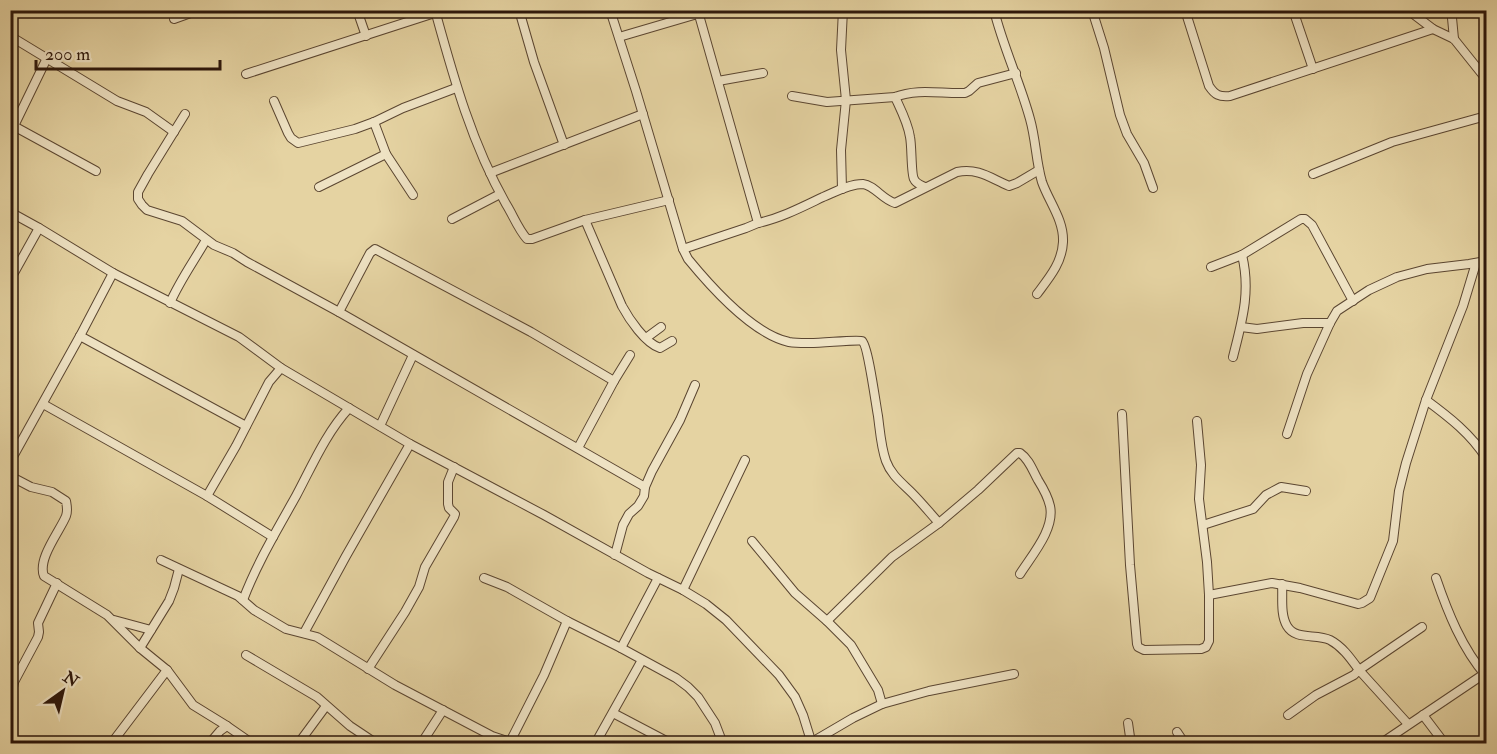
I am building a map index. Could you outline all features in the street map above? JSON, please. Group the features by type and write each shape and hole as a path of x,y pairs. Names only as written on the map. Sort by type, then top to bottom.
{"street":[{"path":"174,19 199,10"},
{"path":"357,10 366,36"},
{"path":"246,74 444,10"},
{"path":"519,10 534,62 564,145"},
{"path":"610,10 688,259 739,313 762,330 778,338 807,344 862,341 870,369 886,463 894,475 939,523"},
{"path":"619,37 711,10"},
{"path":"842,189 841,150 846,100 841,50 843,10"},
{"path":"994,10 1030,120 1039,170 1048,199 1061,222 1063,243 1057,266 1037,294"},
{"path":"1092,10 1104,48 1120,115 1127,134 1144,163 1153,188"},
{"path":"1185,10 1209,86 1216,95 1222,97 1433,29"},
{"path":"1293,10 1313,69"},
{"path":"1408,10 1433,29 1454,39 1486,79"},
{"path":"1450,10 1454,39"},
{"path":"436,14 456,88 472,133 500,194 528,239 585,220 669,200"},
{"path":"699,15 758,223"},
{"path":"10,36 117,101 154,117 174,132"},
{"path":"46,58 12,125 96,171"},
{"path":"717,81 763,73"},
{"path":"792,96 821,102 895,97 926,92 965,93 978,83 1016,74"},
{"path":"274,101 288,133 298,143 355,129 456,88"},
{"path":"895,97 910,137 913,178 926,187"},
{"path":"185,114 138,192 138,199 147,210 182,221 214,245 233,253 339,312 645,487"},
{"path":"490,173 643,114"},
{"path":"1313,174 1392,142 1486,116"},
{"path":"374,122 386,154 413,195"},
{"path":"319,187 386,154"},
{"path":"683,249 773,219 842,189 863,184 895,203 957,172 984,173 1009,186 1039,170"},
{"path":"452,219 500,194"},
{"path":"10,212 114,273 239,337 282,368 410,444 706,604 726,620 778,675 795,697 812,743 853,718 882,704 929,691 1014,674"},
{"path":"1210,267 1242,255 1301,219 1305,219 1312,225 1353,301"},
{"path":"585,220 627,315 656,347 660,348 672,342"},
{"path":"10,280 39,228"},
{"path":"170,303 181,279 196,259 206,240"},
{"path":"339,312 370,253 375,249 531,332 614,381"},
{"path":"1233,357 1246,301 1246,270 1242,255"},
{"path":"1287,434 1307,374 1337,311 1369,290 1397,277 1413,272 1486,261"},
{"path":"1209,594 1272,583 1358,604 1370,598 1393,541 1406,463 1426,400 1463,306 1476,263"},
{"path":"10,462 114,273"},
{"path":"1241,327 1330,323"},
{"path":"646,338 661,327"},
{"path":"80,336 246,426"},
{"path":"380,426 413,355"},
{"path":"578,448 630,355"},
{"path":"207,496 268,382 282,368"},
{"path":"615,555 623,525 644,496 645,487 695,386"},
{"path":"1426,400 1458,425 1475,442 1486,458"},
{"path":"43,404 207,496 273,537"},
{"path":"243,600 260,559 320,451 349,408"},
{"path":"1122,414 1129,555 1138,647 1144,650 1202,649 1209,641 1209,594 1199,499 1201,465 1197,420"},
{"path":"304,633 410,444"},
{"path":"827,621 892,556 939,523 1017,453 1022,453 1050,505 1047,531 1020,574"},
{"path":"683,590 745,460"},
{"path":"368,669 405,612 419,587 425,567 454,518 455,514 448,506 447,495 448,482 454,467"},
{"path":"10,476 31,487 52,492 66,501 68,508 66,516 49,547 42,569 44,576 97,608 112,620 140,648 167,670 193,705 253,744"},
{"path":"1203,525 1253,509 1266,495 1281,487 1306,491"},
{"path":"752,541 795,592 851,645 878,690 882,704"},
{"path":"161,560 230,592 286,629 304,633 324,642 443,710 511,743 567,621"},
{"path":"140,648 172,595 179,569"},
{"path":"484,578 507,587 676,678 693,692 715,723 723,744"},
{"path":"621,648 658,578"},
{"path":"1380,744 1485,675 1455,627 1436,578"},
{"path":"10,703 14,682 38,637 38,623 57,583"},
{"path":"1282,584 1283,615 1288,628 1300,635 1331,640 1342,649 1408,724"},
{"path":"112,620 151,630"},
{"path":"1288,715 1316,695 1354,675 1422,627"},
{"path":"246,656 318,697 350,726 377,744"},
{"path":"595,744 642,660"},
{"path":"111,744 167,670"},
{"path":"298,744 326,706"},
{"path":"421,744 443,710"},
{"path":"613,713 672,744"},
{"path":"1423,715 1445,744"},
{"path":"1128,723 1131,744"},
{"path":"209,744 220,730 227,726"},
{"path":"1177,732 1185,744"}]}
